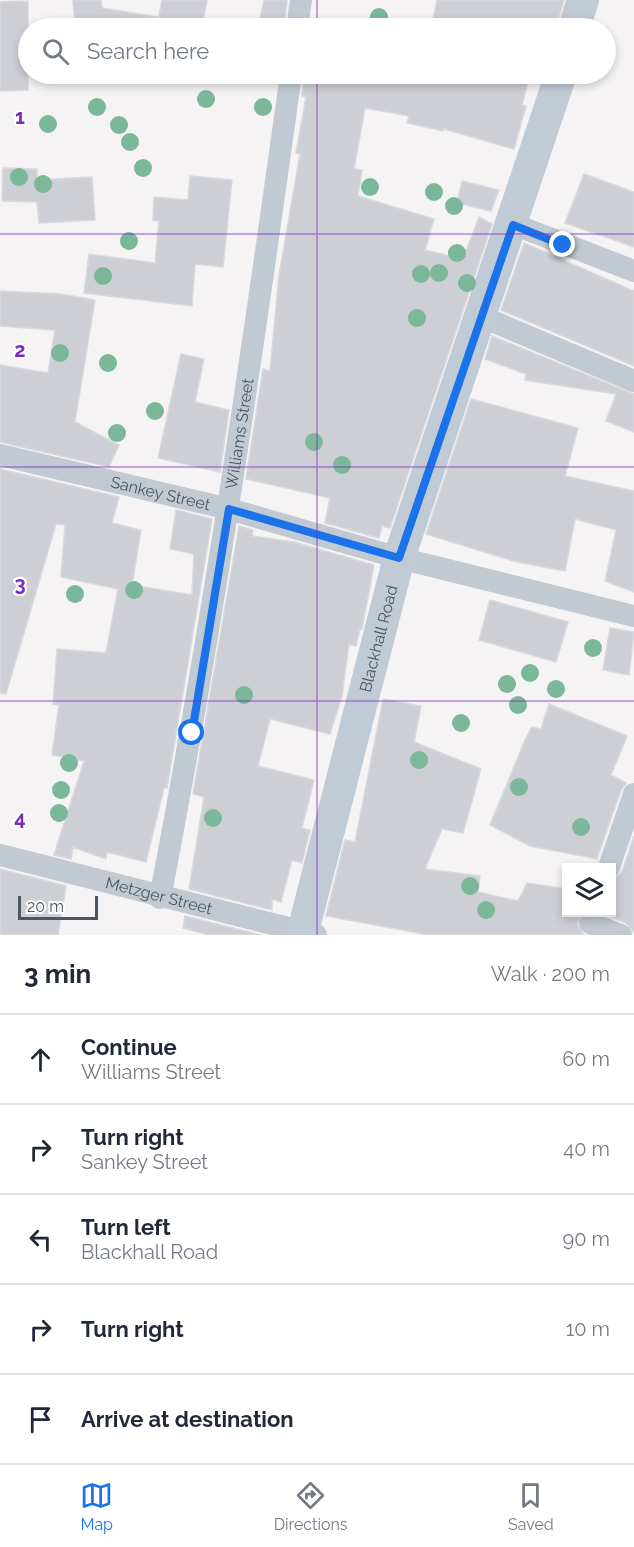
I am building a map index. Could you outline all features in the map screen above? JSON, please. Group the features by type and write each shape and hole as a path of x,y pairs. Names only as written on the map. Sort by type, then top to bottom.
{"street":[{"path":"298,18 301,0"},
{"path":"577,18 583,0"},
{"name":"Williams Street","path":"160,898 192,733 229,509 290,84"},
{"name":"Blackhall Road","path":"307,934 399,558 513,225 558,84"},
{"path":"513,225 634,271"},
{"path":"480,316 634,381"},
{"name":"Sankey Street","path":"0,455 229,509 399,558 634,616"},
{"path":"610,863 634,794"},
{"name":"Metzger Street","path":"0,855 307,934"},
{"path":"590,923 621,935"}],"building":[{"path":"73,0 101,0 102,8 157,17 157,18 74,18"},
{"path":"162,0 207,0 204,18 159,18"},
{"path":"264,0 287,0 285,18 260,18"},
{"path":"437,0 564,0 559,18 433,18"},
{"path":"28,1 28,18 18,18 18,84 28,84 28,90 0,91 0,2"},
{"path":"303,84 527,84 522,105 526,106 514,149 444,129 443,131 407,123 409,116 365,108 354,169 362,170 358,196 434,219 425,250 463,259 479,217 492,224 390,528 382,526 379,538 325,523 330,498 246,479 263,369 270,371 279,275 300,154 296,153 306,97 302,96"},
{"path":"3,168 37,169 37,180 92,177 95,220 39,223 37,202 2,201"},
{"path":"584,174 634,192 634,247 565,223"},
{"path":"190,176 232,180 223,267 195,264 192,306 84,293 89,254 155,263 159,221 153,220 154,197 188,200"},
{"path":"462,181 499,190 491,211 457,203"},
{"path":"524,243 634,291 634,366 501,310"},
{"path":"0,291 61,294 95,300 75,422 119,445 109,467 0,442 0,365 48,373 55,330 0,326"},
{"path":"492,336 634,394 634,432 606,421 616,394 525,380 526,374 485,359"},
{"path":"181,354 204,359 195,402 229,410 220,472 158,458"},
{"path":"471,399 578,428 565,476 634,491 634,592 605,581 616,530 575,519 565,571 513,561 426,534"},
{"path":"0,469 119,497 112,523 141,530 132,585 192,595 194,554 170,549 176,510 212,519 167,788 164,788 146,862 107,852 106,859 73,847 71,859 54,855 84,761 52,755 59,705 53,704 57,649 106,653 118,589 61,577 65,525 56,524 6,694 0,693"},
{"path":"239,526 253,530 252,536 294,542 374,565 362,629 360,628 356,646 349,644 342,696 330,734 270,719 258,766 314,780 302,828 310,830 302,863 292,860 281,902 272,899 272,910 189,889 204,797 193,794"},
{"path":"490,600 568,622 556,662 479,640"},
{"path":"610,628 634,632 629,675 603,670"},
{"path":"383,699 421,706 414,742 481,769 463,833 442,829 425,869 480,876 478,892 518,901 527,883 562,888 562,917 580,917 577,924 584,935 429,935 326,916 345,840 355,842"},
{"path":"549,704 627,736 611,775 626,783 621,790 597,859 530,846 490,825 525,740 532,727 541,729"},
{"path":"634,836 634,932 626,923 612,917 616,917 616,877 622,872"},
{"path":"0,869 66,886 58,935 0,935"},
{"path":"185,916 261,935 209,935 183,928"}],"route":[{"path":"192,733 208,625 229,509 399,558 513,225 563,245"}]}
